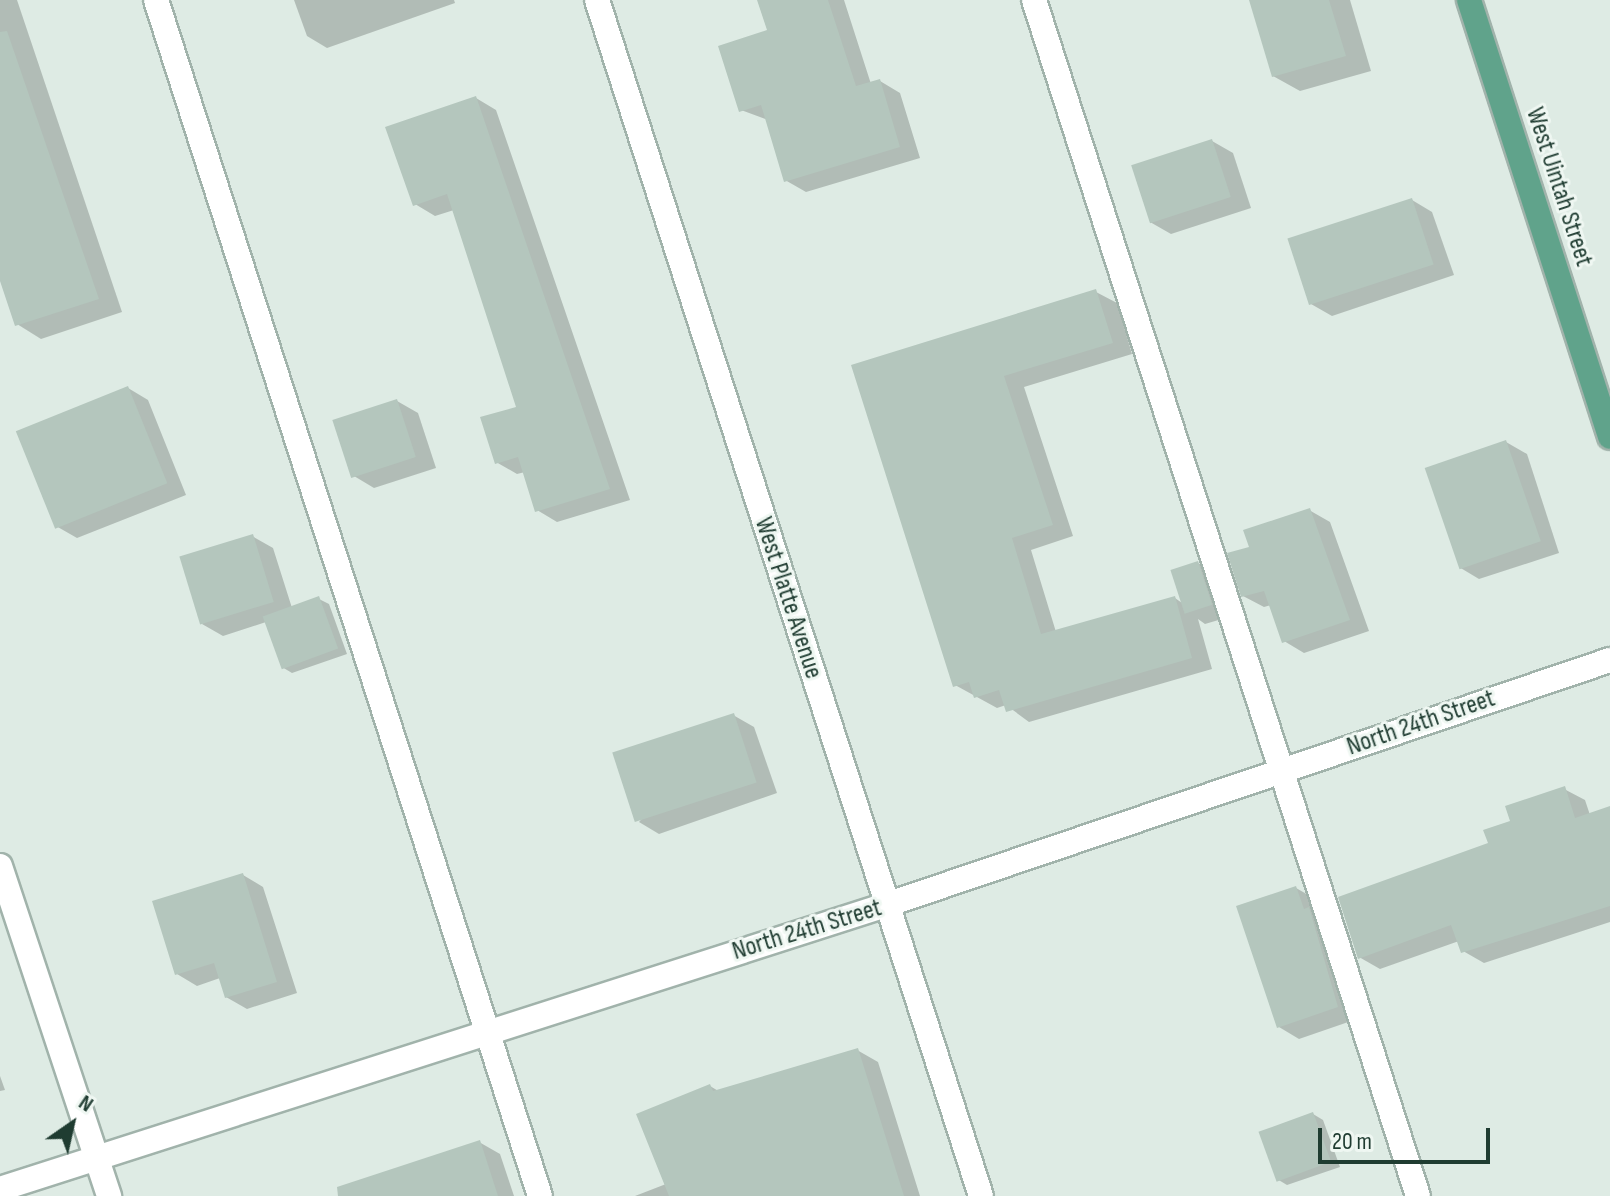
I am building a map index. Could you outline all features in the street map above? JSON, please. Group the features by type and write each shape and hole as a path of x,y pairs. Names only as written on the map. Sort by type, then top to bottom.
{"main road":[{"name":"West Uintah Street","path":"1469,0 1610,437"}],"street":[{"path":"156,0 540,1196"},
{"name":"West Platte Avenue","path":"597,0 981,1196"},
{"path":"1034,0 1418,1196"},
{"name":"North 24th Street","path":"0,1189 886,905 1610,660"},
{"path":"0,866 109,1196"}],"building":[{"path":"757,0 828,0 856,86 880,79 900,147 784,182 761,105 739,112 718,46 767,30"},
{"path":"1249,0 1329,0 1346,56 1272,77"},
{"path":"7,31 99,299 15,326 0,281 0,32"},
{"path":"476,96 610,489 535,512 518,457 495,464 480,417 516,407 447,194 413,206 385,127"},
{"path":"1212,139 1231,197 1150,223 1131,165"},
{"path":"1412,198 1434,265 1309,305 1287,238"},
{"path":"1096,289 1113,343 1004,376 1053,525 1012,538 1041,634 1175,596 1192,658 1006,712 999,690 974,698 969,682 953,687 851,365"},
{"path":"128,386 167,483 55,529 16,431"},
{"path":"397,399 416,457 351,478 332,420"},
{"path":"1506,440 1541,541 1460,569 1425,468"},
{"path":"1310,508 1350,620 1282,643 1264,591 1241,597 1227,553 1249,547 1243,530"},
{"path":"253,534 274,602 200,624 179,557"},
{"path":"1198,561 1212,605 1185,614 1170,570"},
{"path":"319,596 338,649 282,669 263,617"},
{"path":"734,713 757,782 635,822 612,753"},
{"path":"1565,786 1575,818 1610,806 1610,906 1461,953 1451,925 1358,959 1338,897 1488,843 1483,830 1510,821 1505,806"},
{"path":"243,873 277,982 225,998 214,963 175,975 152,901"},
{"path":"1296,886 1304,909 1309,907 1338,1007 1277,1028 1236,906"},
{"path":"858,1048 904,1196 669,1196 636,1114 710,1084 713,1091"},
{"path":"1313,1112 1331,1162 1277,1182 1258,1132"},
{"path":"480,1140 498,1196 338,1196 337,1187"}]}
